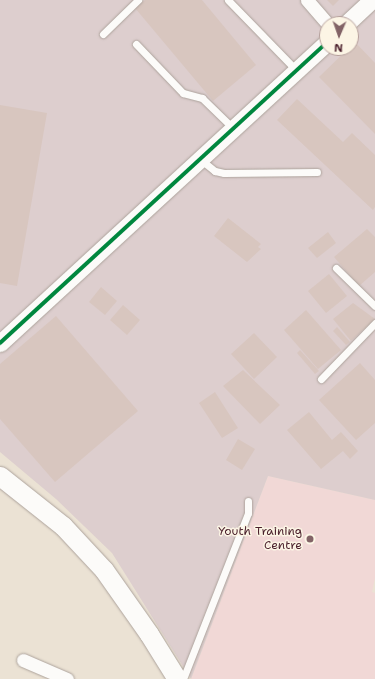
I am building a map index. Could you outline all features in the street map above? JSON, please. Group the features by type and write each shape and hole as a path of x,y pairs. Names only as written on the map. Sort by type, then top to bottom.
{"main road":[{"path":"0,476 63,526 104,570 149,634 177,679"}],"street":[{"path":"307,0 321,16"},
{"path":"355,16 372,0"},
{"path":"0,343 319,49"},
{"path":"23,660 67,679"}],"lane":[{"path":"103,34 138,0"},
{"path":"228,0 296,71"},
{"path":"136,44 183,93 202,98 234,128"},
{"path":"200,159 215,171 224,173 317,172"},
{"path":"336,268 375,306"},
{"path":"321,379 375,323"},
{"path":"183,679 248,513 248,501"}],"shaded area":[{"path":"0,0 375,0 375,500 268,476 191,679 112,553 56,499 0,452"},
{"name":"Youth Training Centre","path":"268,476 375,500 375,578 372,592 375,593 375,679 191,679"}],"building":[{"path":"145,0 202,0 256,65 213,101 135,8"},
{"path":"327,0 339,0 333,6"},
{"path":"359,46 375,63 375,134 319,77 341,56 359,56"},
{"path":"297,99 343,142 352,133 375,155 375,207 373,210 277,120"},
{"path":"0,105 47,113 17,286 0,283"},
{"path":"228,218 261,244 258,247 261,249 247,262 214,236"},
{"path":"367,229 375,237 375,272 359,286 334,257"},
{"path":"328,232 336,243 317,258 308,248"},
{"path":"329,274 347,296 326,313 308,291"},
{"path":"101,287 117,301 105,315 89,302"},
{"path":"353,303 375,319 351,341 333,319"},
{"path":"123,305 140,320 127,335 110,320"},
{"path":"306,310 341,350 318,369 284,330"},
{"path":"56,316 138,411 55,482 0,419 0,364"},
{"path":"337,327 350,342 346,345 333,331"},
{"path":"254,333 277,357 254,379 231,354"},
{"path":"300,350 319,371 315,374 297,353"},
{"path":"360,363 375,380 375,423 356,440 319,400"},
{"path":"243,370 280,405 260,424 223,386"},
{"path":"215,392 238,428 222,438 199,403"},
{"path":"309,412 332,440 341,432 358,451 350,459 343,451 321,469 287,430"},
{"path":"238,439 255,449 242,470 226,460"}],"cycle path":[{"path":"0,343 319,49"}],"place":[{"name":"Youth Training Centre","path":"310,539"}]}
